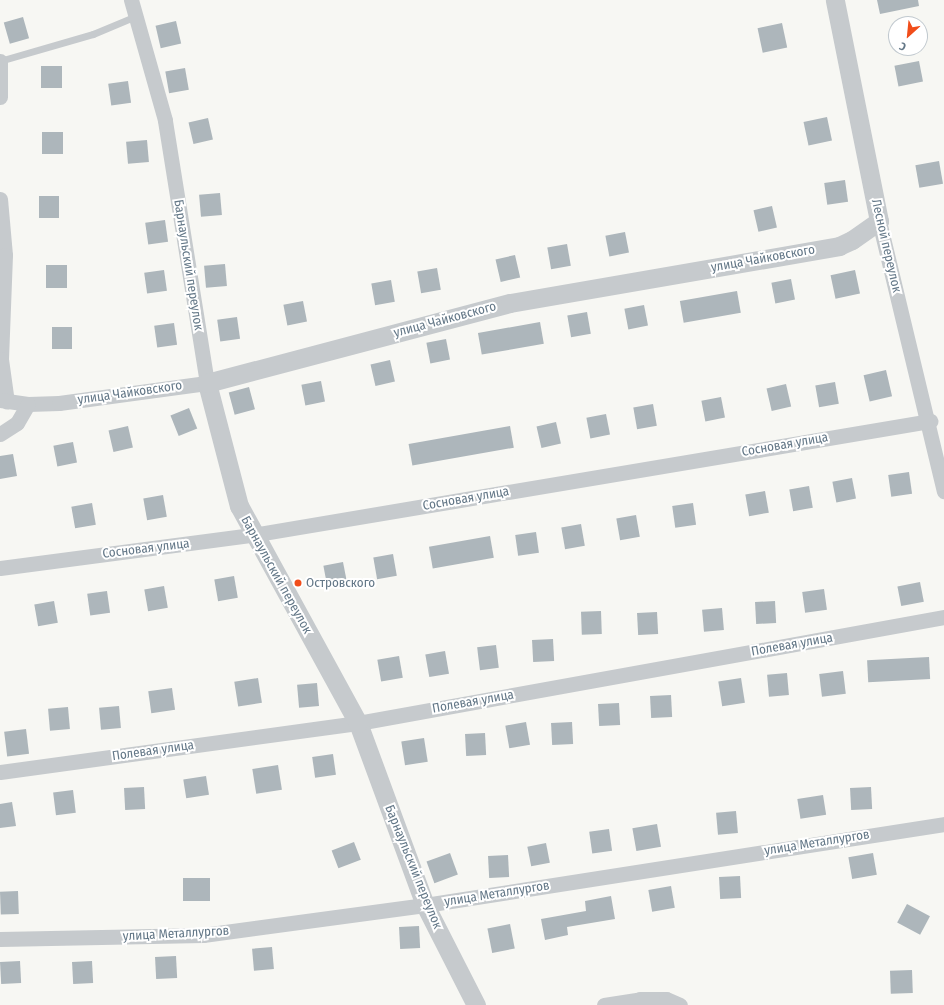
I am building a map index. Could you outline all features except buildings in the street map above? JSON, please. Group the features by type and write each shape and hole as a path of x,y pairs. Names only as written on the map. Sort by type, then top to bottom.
{"street":[{"name":"Барнаульский переулок","path":"131,0 165,120 207,383 239,506 252,535 358,722 425,905 476,1005"},
{"name":"Лесной переулок","path":"835,0 880,221 930,421 944,491"},
{"path":"0,97 1,61"},
{"path":"0,199 5,255 1,359 3,401"},
{"name":"улица Чайковского","path":"3,401 28,404 207,383 510,303 839,246 880,221"},
{"path":"0,434 17,423 28,404"},
{"name":"Сосновая улица","path":"0,568 252,535 930,421"},
{"name":"Полевая улица","path":"0,772 358,722 944,617"},
{"name":"улица Металлургов","path":"0,939 203,935 425,905 944,824"},
{"path":"604,1005 646,999 666,999 680,1005"}],"lane":[{"path":"1,61 93,34 136,16"}],"place":[{"name":"Островского","path":"298,583"}]}
